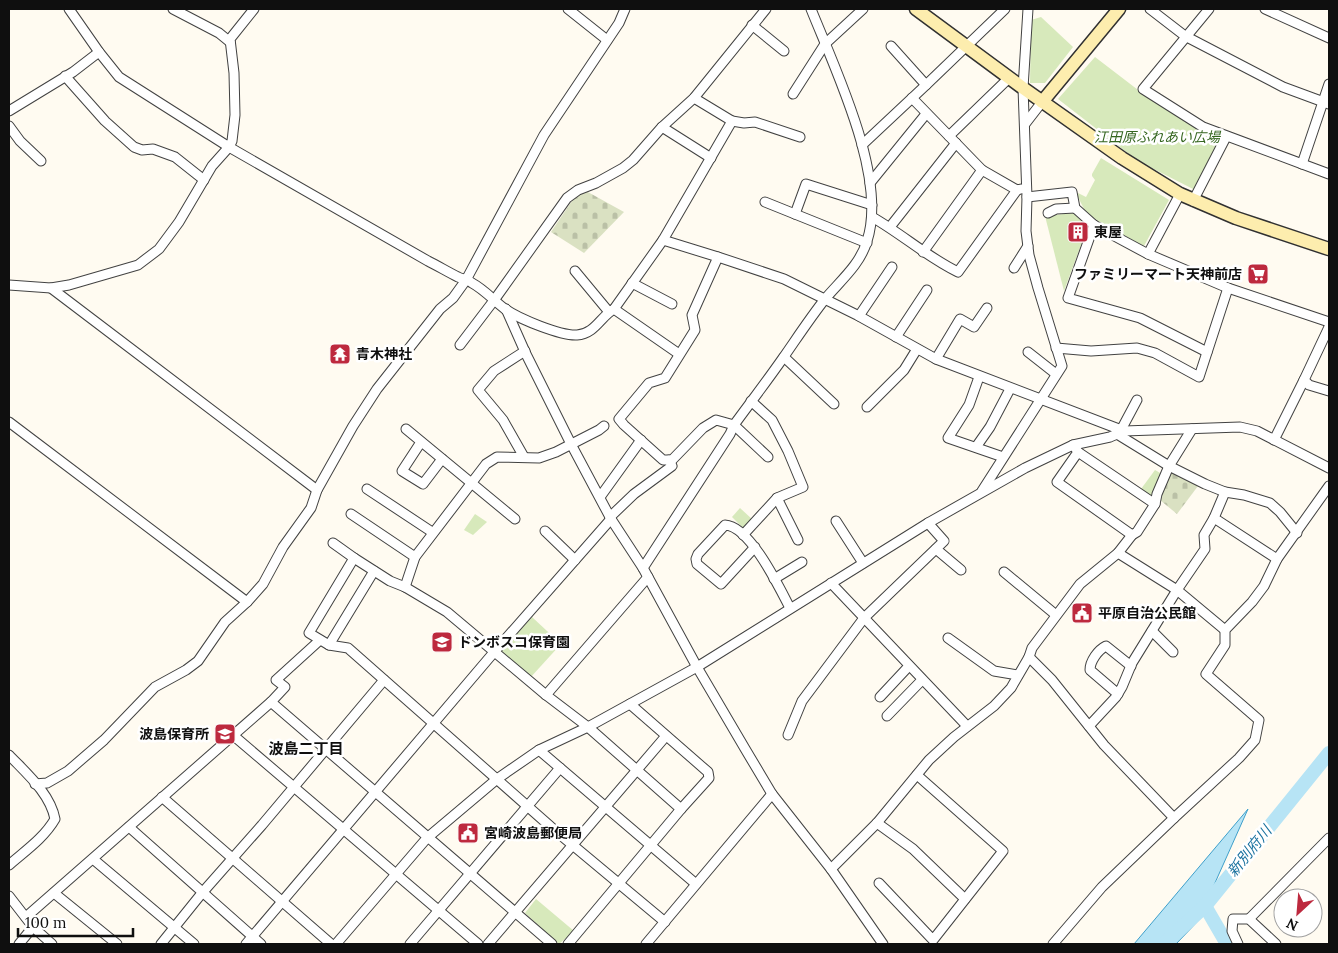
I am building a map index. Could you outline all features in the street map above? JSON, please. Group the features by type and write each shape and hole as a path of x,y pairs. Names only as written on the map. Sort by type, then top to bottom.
{"street":[{"path":"69,9 119,77 229,147 471,282 506,309 530,323 565,333 578,335 597,326 612,310 663,240 732,121"},
{"path":"173,9 219,33 230,42"},
{"path":"9,285 51,288 138,265 159,249 180,222 212,166 232,141 235,116 234,73 230,39 254,9"},
{"path":"568,9 607,40"},
{"path":"35,784 46,783 68,771 104,740 155,687 198,661 225,622 263,584 283,547 311,508 317,490 353,426 385,377 440,309 453,298 466,280 544,135 619,23 625,9"},
{"path":"460,344 495,299 567,198 578,190 623,168 634,160 662,127 694,98 766,9"},
{"path":"643,568 751,400 825,298 849,274 867,242 872,217 872,205 870,182 862,145 850,106 811,9"},
{"path":"793,94 825,44 863,9"},
{"path":"916,9 1042,102 1122,158 1180,194 1236,218 1329,249"},
{"path":"862,145 1005,9"},
{"path":"982,492 1062,366 1038,288 1026,231 1023,88 1030,9"},
{"path":"1025,124 1120,9"},
{"path":"1150,9 1185,36 1283,87 1326,103"},
{"path":"1209,9 1143,89 1203,126 1329,174"},
{"path":"1272,10 1329,38"},
{"path":"752,25 784,51"},
{"path":"891,46 926,86"},
{"path":"9,111 99,52"},
{"path":"65,76 106,121 134,147 142,150 153,149 175,157 204,180"},
{"path":"948,136 1009,78"},
{"path":"1302,164 1326,103 1329,84"},
{"path":"694,98 732,121 755,122 800,137"},
{"path":"912,98 982,170 1024,191 1072,192 1075,208 1094,225 1148,254 1228,288 1329,322"},
{"path":"870,182 926,114"},
{"path":"9,126 20,141 41,161"},
{"path":"662,127 711,158"},
{"path":"1193,200 1226,136"},
{"path":"890,227 956,143"},
{"path":"923,252 982,170"},
{"path":"795,214 806,184 872,205"},
{"path":"872,217 890,227 923,252 958,272 1024,191"},
{"path":"1148,254 1180,194"},
{"path":"766,202 867,242"},
{"path":"1048,213 1056,209 1075,208"},
{"path":"1094,225 1068,298 1140,318 1207,352"},
{"path":"663,240 718,256 784,279 825,298 936,359 1121,432 1169,466 1205,484 1225,492 1244,494 1270,503 1297,533"},
{"path":"1014,268 1028,246"},
{"path":"718,256 692,315 694,330 680,354 665,378 649,383 620,419 662,460 672,460 703,428 716,420 734,425 768,457"},
{"path":"859,316 892,267"},
{"path":"574,271 612,310 680,354"},
{"path":"632,283 672,304"},
{"path":"51,288 317,490"},
{"path":"1056,348 1092,351 1137,348 1155,353 1199,377 1228,288"},
{"path":"896,337 927,290"},
{"path":"936,359 960,319 974,327 987,308"},
{"path":"506,309 524,351 611,518 643,568 697,667 772,794 831,869 874,940 883,944"},
{"path":"1274,440 1329,327"},
{"path":"867,407 904,370 917,349"},
{"path":"524,351 494,371 478,390 503,420 524,458"},
{"path":"1028,352 1056,374"},
{"path":"784,357 834,404"},
{"path":"979,377 969,406 948,438 1003,457"},
{"path":"1304,380 1309,385 1329,391"},
{"path":"976,447 990,427 1010,389"},
{"path":"743,535 776,498 803,487 788,451 772,420 751,400"},
{"path":"1121,432 1137,400"},
{"path":"9,422 247,602"},
{"path":"405,587 414,557 486,464 497,457 539,458 556,452 604,426"},
{"path":"336,944 427,838 497,779 539,750 588,727 697,667 928,523 1025,468 1121,432 1240,427 1257,431 1329,468"},
{"path":"406,429 515,519"},
{"path":"831,869 877,822 929,760 1012,688 1032,648 1080,584 1118,553 1132,535 1137,532 1155,504 1156,494 1169,466 1192,429"},
{"path":"600,497 641,440"},
{"path":"421,442 402,472 423,484 442,459"},
{"path":"1076,449 1155,504"},
{"path":"1076,449 1057,482 1132,535"},
{"path":"249,941 495,651 611,518 634,494 672,466 669,460"},
{"path":"1053,944 1102,887 1239,758 1255,740 1259,720 1206,674 1225,645 1225,630 1252,602 1264,586 1277,559 1329,486"},
{"path":"367,489 432,532"},
{"path":"1089,726 1118,694 1152,631 1205,549 1204,535 1214,518 1225,492"},
{"path":"776,498 798,540"},
{"path":"351,514 414,557"},
{"path":"1214,518 1277,559"},
{"path":"836,521 864,563"},
{"path":"788,735 802,701 864,618 944,541 928,523"},
{"path":"755,546 721,584 697,564 698,554 725,524 732,525 755,546 790,608"},
{"path":"545,531 575,560"},
{"path":"333,543 390,581 405,587 447,612 546,695 588,727 682,809"},
{"path":"936,549 961,570"},
{"path":"1118,553 1178,590 1225,630"},
{"path":"354,558 309,633 329,645 348,648 573,845 665,922"},
{"path":"774,579 802,562"},
{"path":"329,645 374,571"},
{"path":"1004,572 1056,616"},
{"path":"546,695 648,577"},
{"path":"831,583 967,726"},
{"path":"1152,631 1173,652"},
{"path":"948,638 994,671 1018,675"},
{"path":"26,917 271,702 285,687 276,680 320,640"},
{"path":"1118,694 1090,670 1090,665 1101,648 1106,646 1132,666"},
{"path":"1029,657 1052,680 1104,745 1174,818"},
{"path":"880,697 909,666"},
{"path":"161,944 202,893 384,680"},
{"path":"887,716 922,680"},
{"path":"271,702 552,944"},
{"path":"568,944 709,778 708,772 630,704"},
{"path":"234,736 478,944"},
{"path":"488,944 666,736"},
{"path":"539,750 696,884"},
{"path":"9,755 35,784 53,810 55,819 50,827 9,865"},
{"path":"410,944 560,768"},
{"path":"879,883 932,940 1004,852 917,776"},
{"path":"646,944 772,794"},
{"path":"162,797 330,944"},
{"path":"877,822 913,849 965,899"},
{"path":"129,827 202,893 249,941 261,944"},
{"path":"1249,919 1329,838"},
{"path":"93,859 194,944"},
{"path":"54,893 116,944"},
{"path":"9,896 33,927 52,944"},
{"path":"1238,944 1232,930 1233,919 1249,919 1276,944"},
{"path":"19,944 33,927"}],"green space":[{"path":"1041,17 1073,47 1045,83 1030,83 1031,20"},
{"name":"江田原ふれあい広場","path":"1095,57 1142,93 1220,139 1195,190 1138,161 1058,99"},
{"name":"江田原ふれあい広場","path":"1101,158 1169,200 1144,246 1096,220 1085,211 1077,195 1078,193 1086,197 1095,180 1092,174"},
{"path":"586,191 624,212 584,253 551,232 578,192"},
{"path":"1073,213 1088,226 1064,291 1045,216"},
{"path":"1155,470 1162,474 1153,498 1141,489"},
{"path":"1170,471 1198,486 1177,514 1160,500"},
{"path":"740,508 753,520 744,529 732,517"},
{"path":"475,514 487,522 473,535 464,530"},
{"path":"532,617 561,644 530,678 501,651"},
{"path":"536,899 574,931 559,944 525,913"}],"water":[{"path":"1248,809 1198,921 1176,944 1134,944"}],"waterway":[{"name":"新別府川","path":"1164,944 1205,906 1329,753"},
{"path":"1205,906 1227,944"}],"place":[{"name":"東屋","path":"1078,232"},
{"name":"ファミリーマート天神前店","path":"1258,274"},
{"name":"青木神社","path":"340,354"},
{"name":"平原自治公民館","path":"1082,613"},
{"name":"ドンボスコ保育園","path":"442,642"},
{"name":"波島保育所","path":"225,734"},
{"name":"宮崎波島郵便局","path":"468,833"}],"district":[{"name":"波島二丁目","path":"306,748"}]}
